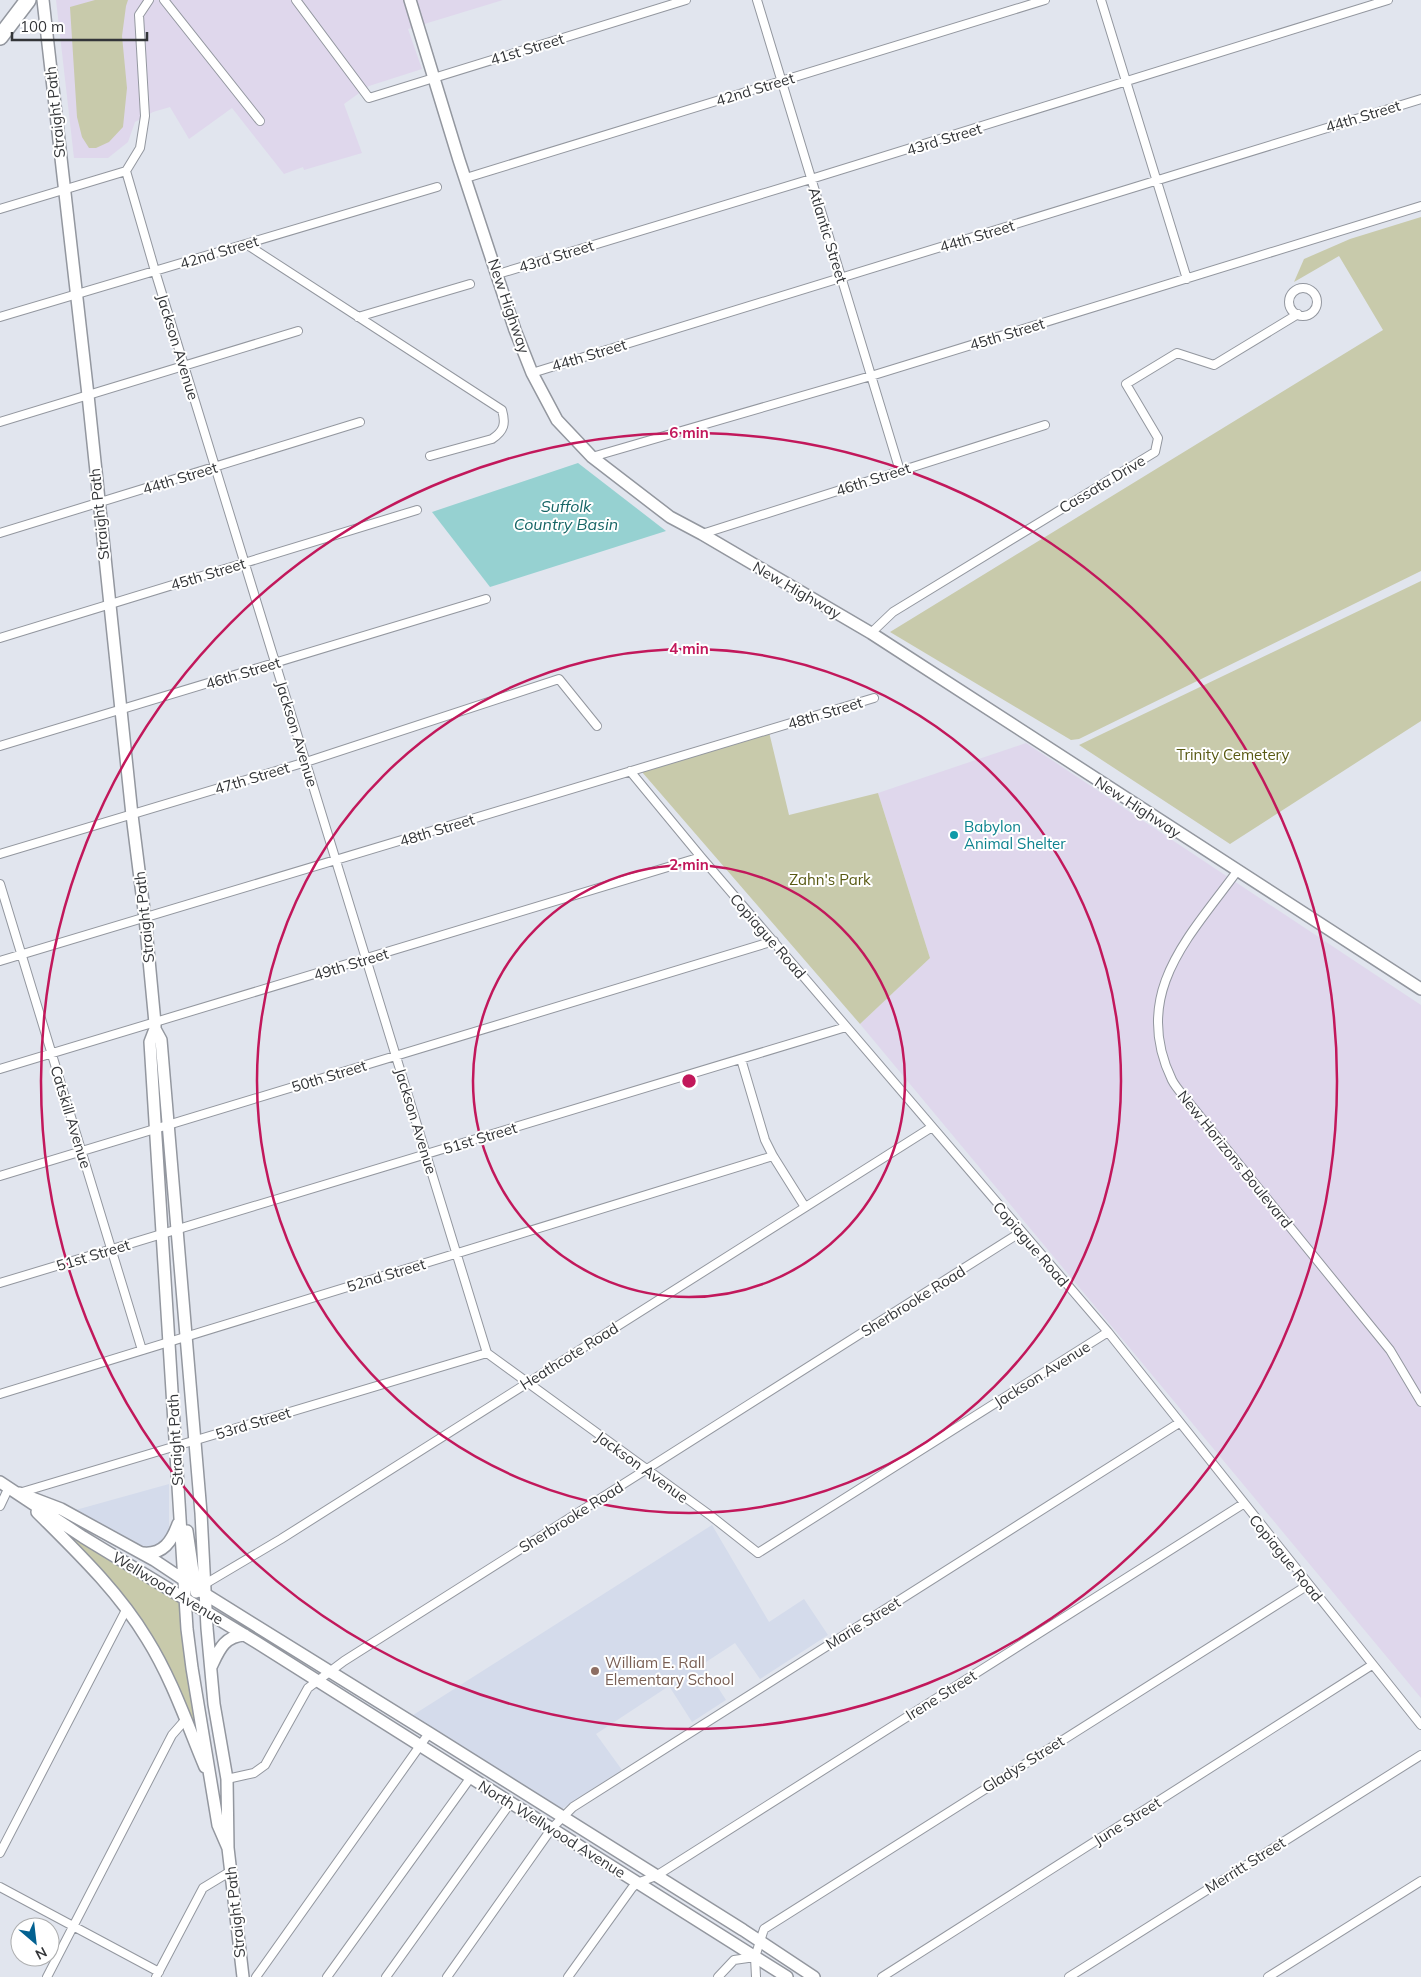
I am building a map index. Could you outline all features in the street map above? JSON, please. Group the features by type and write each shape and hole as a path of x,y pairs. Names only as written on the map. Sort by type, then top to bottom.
{"highway":[{"path":"0,37 28,0"}],"main road":[{"name":"Straight Path","path":"43,0 88,395 108,604 145,918 155,1026 161,1040 201,1513 202,1589 214,1704 227,1779 228,1848 243,1977"},
{"name":"New Highway","path":"410,0 515,330 532,373 557,420 592,457 670,517 870,633 1421,989"},
{"name":"Straight Path","path":"155,1026 150,1042 185,1599 192,1668 218,1825 228,1848"},
{"path":"9,1488 105,1581 146,1637 162,1665 213,1786"},
{"name":"Wellwood Avenue","path":"9,1488 83,1537 318,1681"},
{"name":"Wellwood Avenue","path":"9,1488 61,1509 141,1552 184,1581 202,1589 330,1672 760,1941"},
{"path":"178,1493 202,1589"},
{"path":"141,1552 154,1553 167,1546 180,1520"},
{"path":"210,1668 224,1642 232,1637 245,1635"},
{"name":"North Wellwood Avenue","path":"318,1681 786,1977"},
{"path":"760,1941 814,1977"}],"street":[{"path":"0,209 126,171 140,148 145,116 138,15 149,0"},
{"path":"164,0 260,121"},
{"name":"41st Street","path":"296,0 369,98 686,0"},
{"name":"Atlantic Street","path":"757,0 900,471"},
{"name":"42nd Street","path":"466,178 1045,0"},
{"path":"1101,0 1187,279"},
{"name":"43rd Street","path":"498,274 1127,82 1388,0"},
{"name":"44th Street","path":"532,373 1421,99"},
{"name":"Jackson Avenue","path":"126,171 487,1353 711,1516 758,1553 1108,1332"},
{"name":"42nd Street","path":"0,317 437,187"},
{"name":"45th Street","path":"592,457 871,376 1421,206"},
{"path":"246,244 502,410 505,420 504,427 492,439 430,456"},
{"path":"358,317 470,284"},
{"name":"Cassata Drive","path":"870,633 893,612 1155,452 1158,438 1126,384 1177,353 1214,365 1298,314"},
{"path":"0,422 298,331"},
{"name":"44th Street","path":"0,533 360,422"},
{"name":"46th Street","path":"702,534 1045,425"},
{"name":"45th Street","path":"0,638 416,510"},
{"name":"46th Street","path":"0,746 486,599"},
{"name":"47th Street","path":"0,854 306,762 560,679 597,726"},
{"name":"48th Street","path":"0,961 874,698"},
{"name":"Copiague Road","path":"630,772 1108,1332 1243,1504 1421,1725"},
{"name":"49th Street","path":"0,1069 155,1026 366,959 701,857"},
{"name":"New Horizons Boulevard","path":"1238,870 1182,946 1165,978 1159,1002 1157,1028 1161,1053 1172,1081 1390,1350 1421,1402"},
{"name":"Catskill Avenue","path":"0,884 142,1350"},
{"name":"50th Street","path":"0,1176 774,941"},
{"name":"51st Street","path":"0,1283 846,1027"},
{"path":"741,1059 765,1140 772,1156 805,1207"},
{"name":"Heathcote Road","path":"202,1589 932,1127"},
{"name":"52nd Street","path":"0,1394 772,1156"},
{"name":"Sherbrooke Road","path":"227,1779 254,1773 265,1765 308,1688 353,1656 1021,1232"},
{"name":"53rd Street","path":"9,1488 194,1441 487,1353"},
{"name":"Marie Street","path":"447,1977 552,1828 573,1807 1179,1423"},
{"path":"0,1506 9,1488"},
{"name":"Irene Street","path":"637,1882 656,1876 1243,1504"},
{"name":"Gladys Street","path":"755,1956 766,1927 1308,1585"},
{"path":"0,1853 126,1610"},
{"name":"June Street","path":"882,1977 1372,1665"},
{"path":"47,1977 172,1735 186,1719"},
{"path":"256,1977 429,1733"},
{"name":"Merritt Street","path":"1069,1977 1421,1755"},
{"path":"327,1977 471,1777"},
{"path":"386,1977 511,1802"},
{"path":"0,1887 74,1925 158,1974 203,1888 231,1871"},
{"path":"1268,1977 1421,1880"},
{"path":"568,1977 637,1882"},
{"path":"718,1977 734,1960 755,1956 756,1977"}],"shaded area":[{"path":"56,0 503,0 408,29 422,69 369,86 344,104 362,153 304,170 303,167 284,174 232,108 189,139 170,107 153,112 135,122 128,142 108,158 74,158"},
{"path":"1026,743 1421,1005 1421,1698 860,1024 930,958 878,793"},
{"path":"169,1484 169,1536 148,1551 72,1511"},
{"name":"William E. Rall Elementary School","path":"712,1525 769,1622 804,1599 828,1635 760,1679 735,1643 703,1664 726,1700 692,1722 669,1686 596,1734 622,1770 560,1810 410,1717"}],"green space":[{"path":"95,0 128,0 122,36 127,88 123,127 109,142 96,148 89,148 82,137 77,117 70,7"},
{"path":"1421,217 1421,571 1079,739 1071,740 890,632 1383,330 1339,256 1294,282 1304,259 1350,239"},
{"name":"Trinity Cemetery","path":"1421,581 1421,721 1230,844 1079,745"},
{"name":"Zahn's Park","path":"769,732 789,815 878,793 930,958 860,1024 642,772"},
{"path":"57,1526 181,1603 185,1660 203,1753 168,1668"}],"water":[{"name":"Suffolk Country Basin","path":"578,463 666,531 490,587 432,512"}],"place":[{"name":"Babylon Animal Shelter","path":"954,835"},
{"name":"William E. Rall Elementary School","path":"595,1671"}]}
